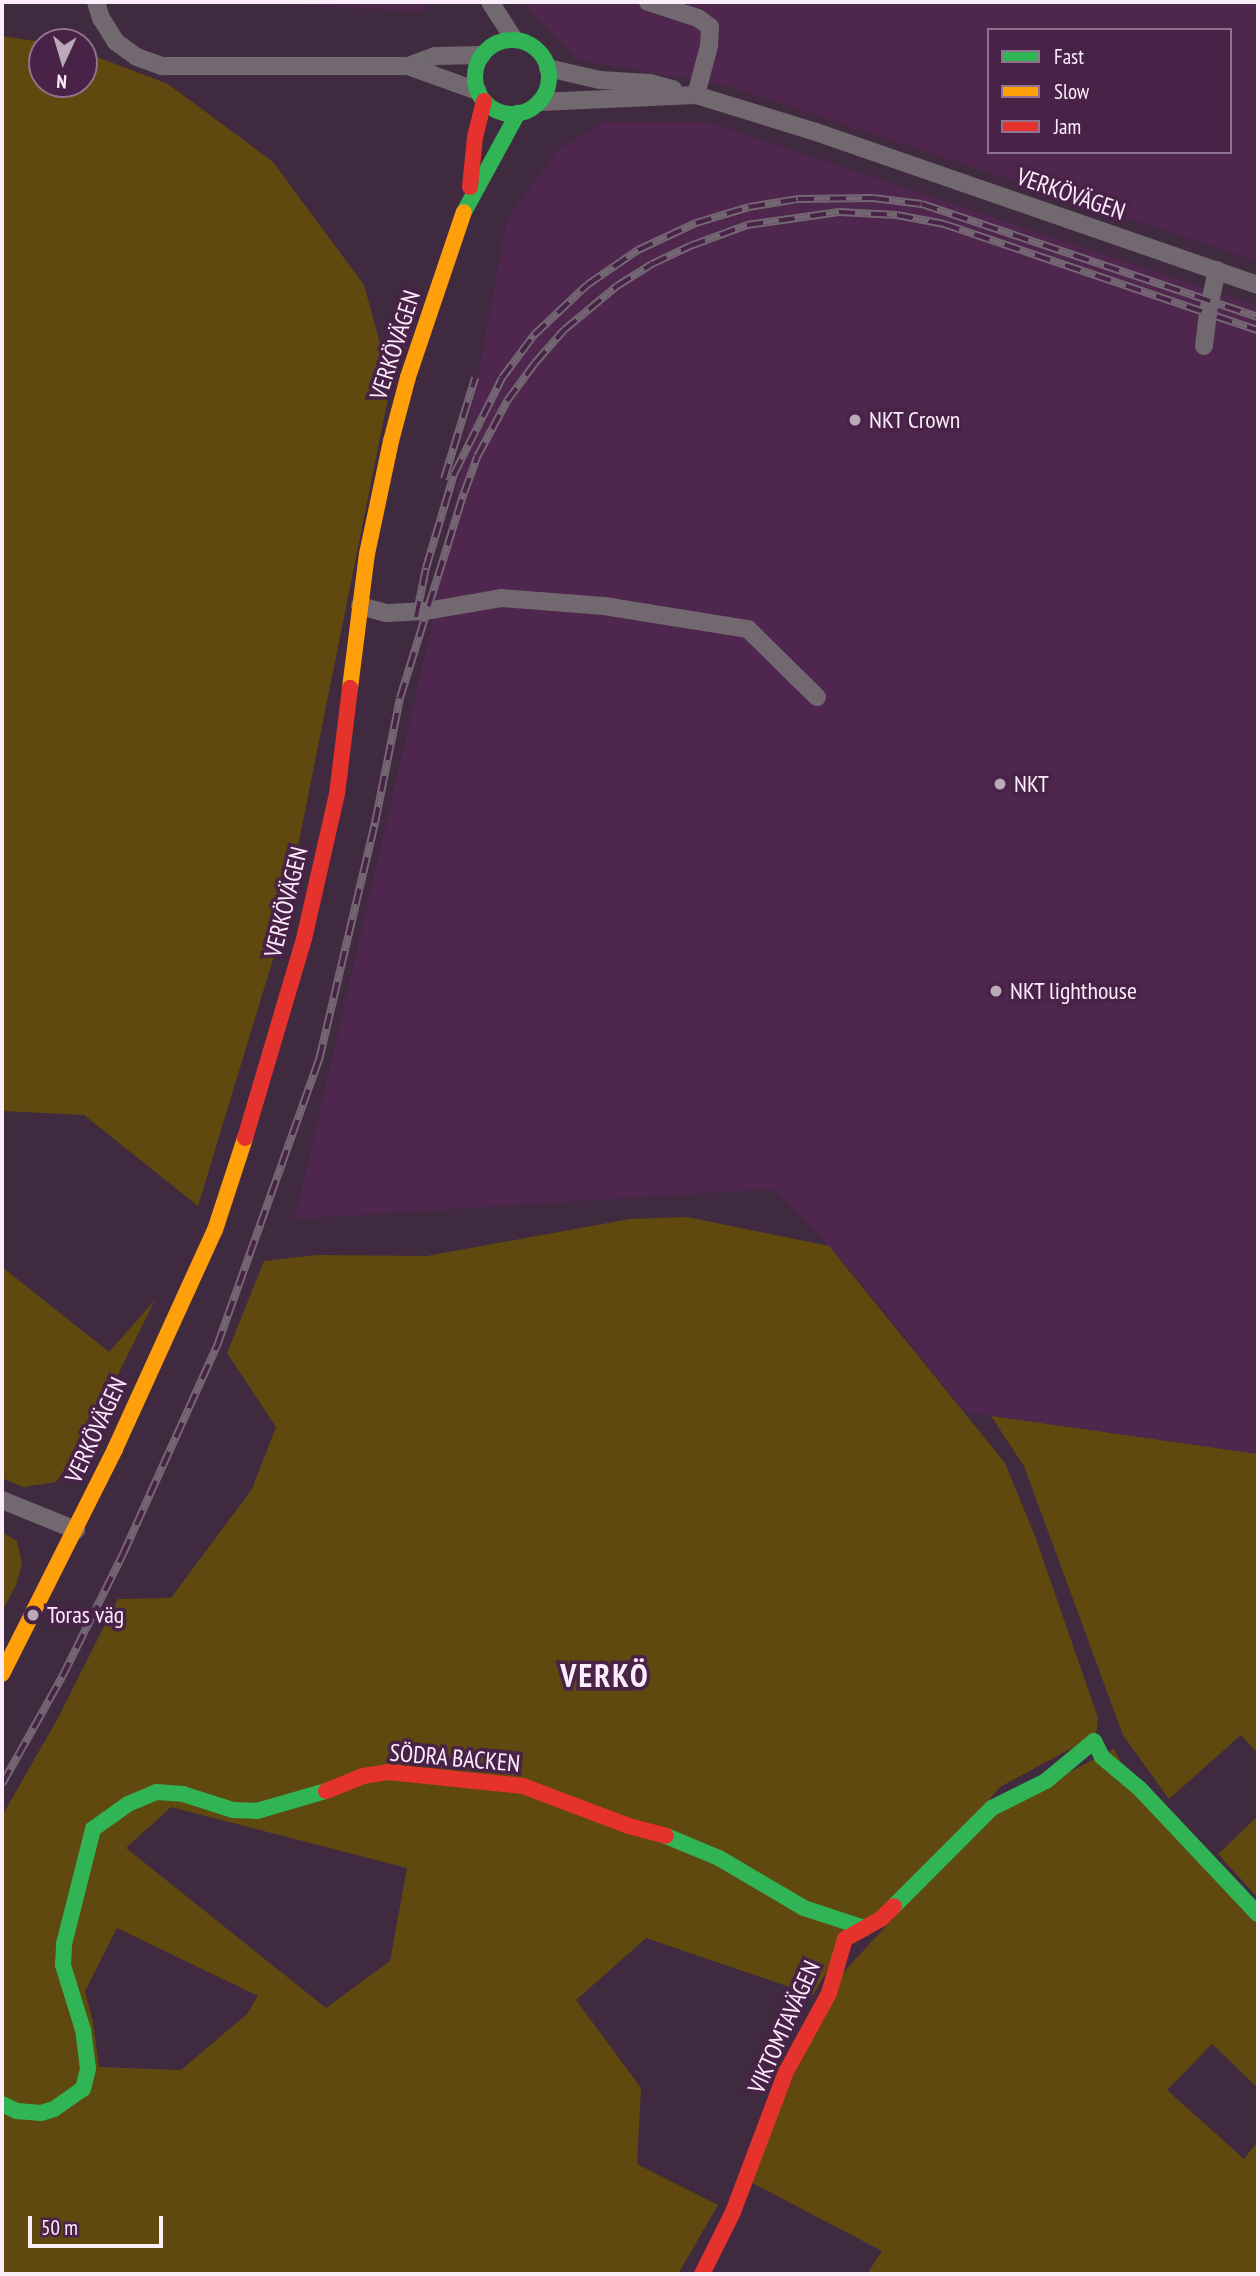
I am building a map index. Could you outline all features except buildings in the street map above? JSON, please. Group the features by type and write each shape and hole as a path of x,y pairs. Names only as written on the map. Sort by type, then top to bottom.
{"street":[{"path":"96,2 101,18 116,41 137,58 162,66 408,65 435,56 482,55"},
{"path":"490,2 514,40"},
{"path":"548,68 600,80 650,83 696,95 709,47 710,27 698,18 648,2"},
{"path":"469,199 481,96 475,73 482,55 496,43 514,40 536,48 548,68 548,86 540,102"},
{"path":"408,65 481,96 500,112 518,113"},
{"name":"VERKÖVÄGEN","path":"2,1674 76,1530 215,1230 264,1082 303,939 337,794 367,554 391,441 408,377 469,199 518,113 540,102 696,95 816,132 1258,285"},
{"path":"1205,346 1208,312 1217,270"},
{"path":"360,606 387,613 426,611 501,598 604,606 748,629 817,697"},
{"path":"2,1500 76,1530"},
{"name":"VIKTOMTAVÄGEN","path":"702,2274 733,2212 786,2072 829,1993 845,1939 881,1919 992,1808 1046,1781 1075,1760 1094,1741 1102,1757 1140,1789 1216,1873 1258,1914"},
{"name":"SÖDRA BACKEN","path":"2,2104 17,2111 41,2113 54,2109 83,2089 88,2069 85,2043 63,1965 64,1944 93,1829 128,1804 156,1792 183,1794 233,1810 257,1811 331,1790 363,1776 388,1772 523,1786 545,1791 628,1826 672,1838 719,1858 804,1908 865,1928"}],"shaded area":[{"path":"255,2 426,2 426,12"},
{"path":"521,2 1258,2 1258,262 729,86 579,60"},
{"path":"2,36 28,40 28,98 98,98 98,57 168,84 273,162 364,285 391,383 280,936 198,1206 84,1115 2,1111"},
{"path":"603,122 707,122 1258,306 1258,1454 965,1412 829,1246 773,1189 295,1219 430,633 507,220 557,151"},
{"path":"687,1217 829,1246 1005,1463 1035,1536 1098,1718 1096,1735 1000,1787 931,1868 831,1964 813,1995 646,1938 576,2000 641,2088 637,2164 718,2205 678,2274 2,2274 2,1816 58,1718 118,1599 171,1598 252,1489 276,1427 227,1353 264,1261 317,1255 427,1256 630,1219","holes":["171,1807 407,1868 390,1961 326,2008 126,1848","117,1928 258,1996 247,2014 181,2070 99,2067 93,2022 85,1991"]},
{"path":"2,1267 109,1352 155,1300 92,1427 56,1482 23,1487 2,1478"},
{"path":"991,1416 1258,1454 1258,1754 1241,1735 1169,1799 1123,1735 1024,1466"},
{"path":"2,1532 17,1541 22,1564 16,1585 2,1612"},
{"path":"1114,1749 1128,1776 1258,1925 1258,2088 1212,2044 1167,2090 1244,2159 1258,2141 1258,2274 867,2274 882,2251 745,2179 841,1975 977,1827 1058,1778"},
{"path":"1258,1816 1258,1898 1218,1854"}],"railway":[{"path":"416,617 426,568 454,474 502,378 534,335 587,285 638,250 696,223 749,207 798,199 873,198 922,204 1258,317"},
{"path":"2,1784 62,1677 123,1554 217,1346 319,1060 375,823 400,698 464,493 477,457 507,401 535,363 564,330 617,286 652,264 690,246 747,225 839,212 897,215 944,224 1258,330"},
{"path":"444,479 475,378"}],"traffic: fast":[{"path":"512,40 533,46 543,56 549,77 543,98 533,108 512,114 491,108 481,98 475,77 481,56 491,46 512,40"},
{"path":"464,212 518,113"},
{"path":"894,1906 992,1808 1046,1781 1094,1741 1102,1757 1140,1789 1258,1914"},
{"path":"2,2104 17,2111 41,2113 54,2109 83,2089 88,2069 83,2030 63,1965 64,1944 93,1829 128,1804 156,1792 183,1794 233,1810 257,1811 326,1791"},
{"path":"666,1836 719,1858 804,1908 865,1928"}],"traffic: slow":[{"path":"350,688 367,554 391,441 408,377 464,212"},
{"path":"2,1674 115,1449 215,1230 245,1138"}],"traffic: jam":[{"path":"470,187 475,137 484,101"},
{"path":"245,1138 304,939 337,794 350,688"},
{"path":"326,1791 363,1776 388,1772 523,1786 629,1826 666,1836"},
{"path":"702,2274 733,2212 786,2072 829,1993 845,1939 881,1919 894,1906"}],"place":[{"name":"NKT Crown","path":"855,420"},
{"name":"NKT","path":"1000,784"},
{"name":"NKT lighthouse","path":"996,991"},
{"name":"Toras väg","path":"33,1615"}],"district":[{"name":"VERKÖ","path":"605,1675"}]}
